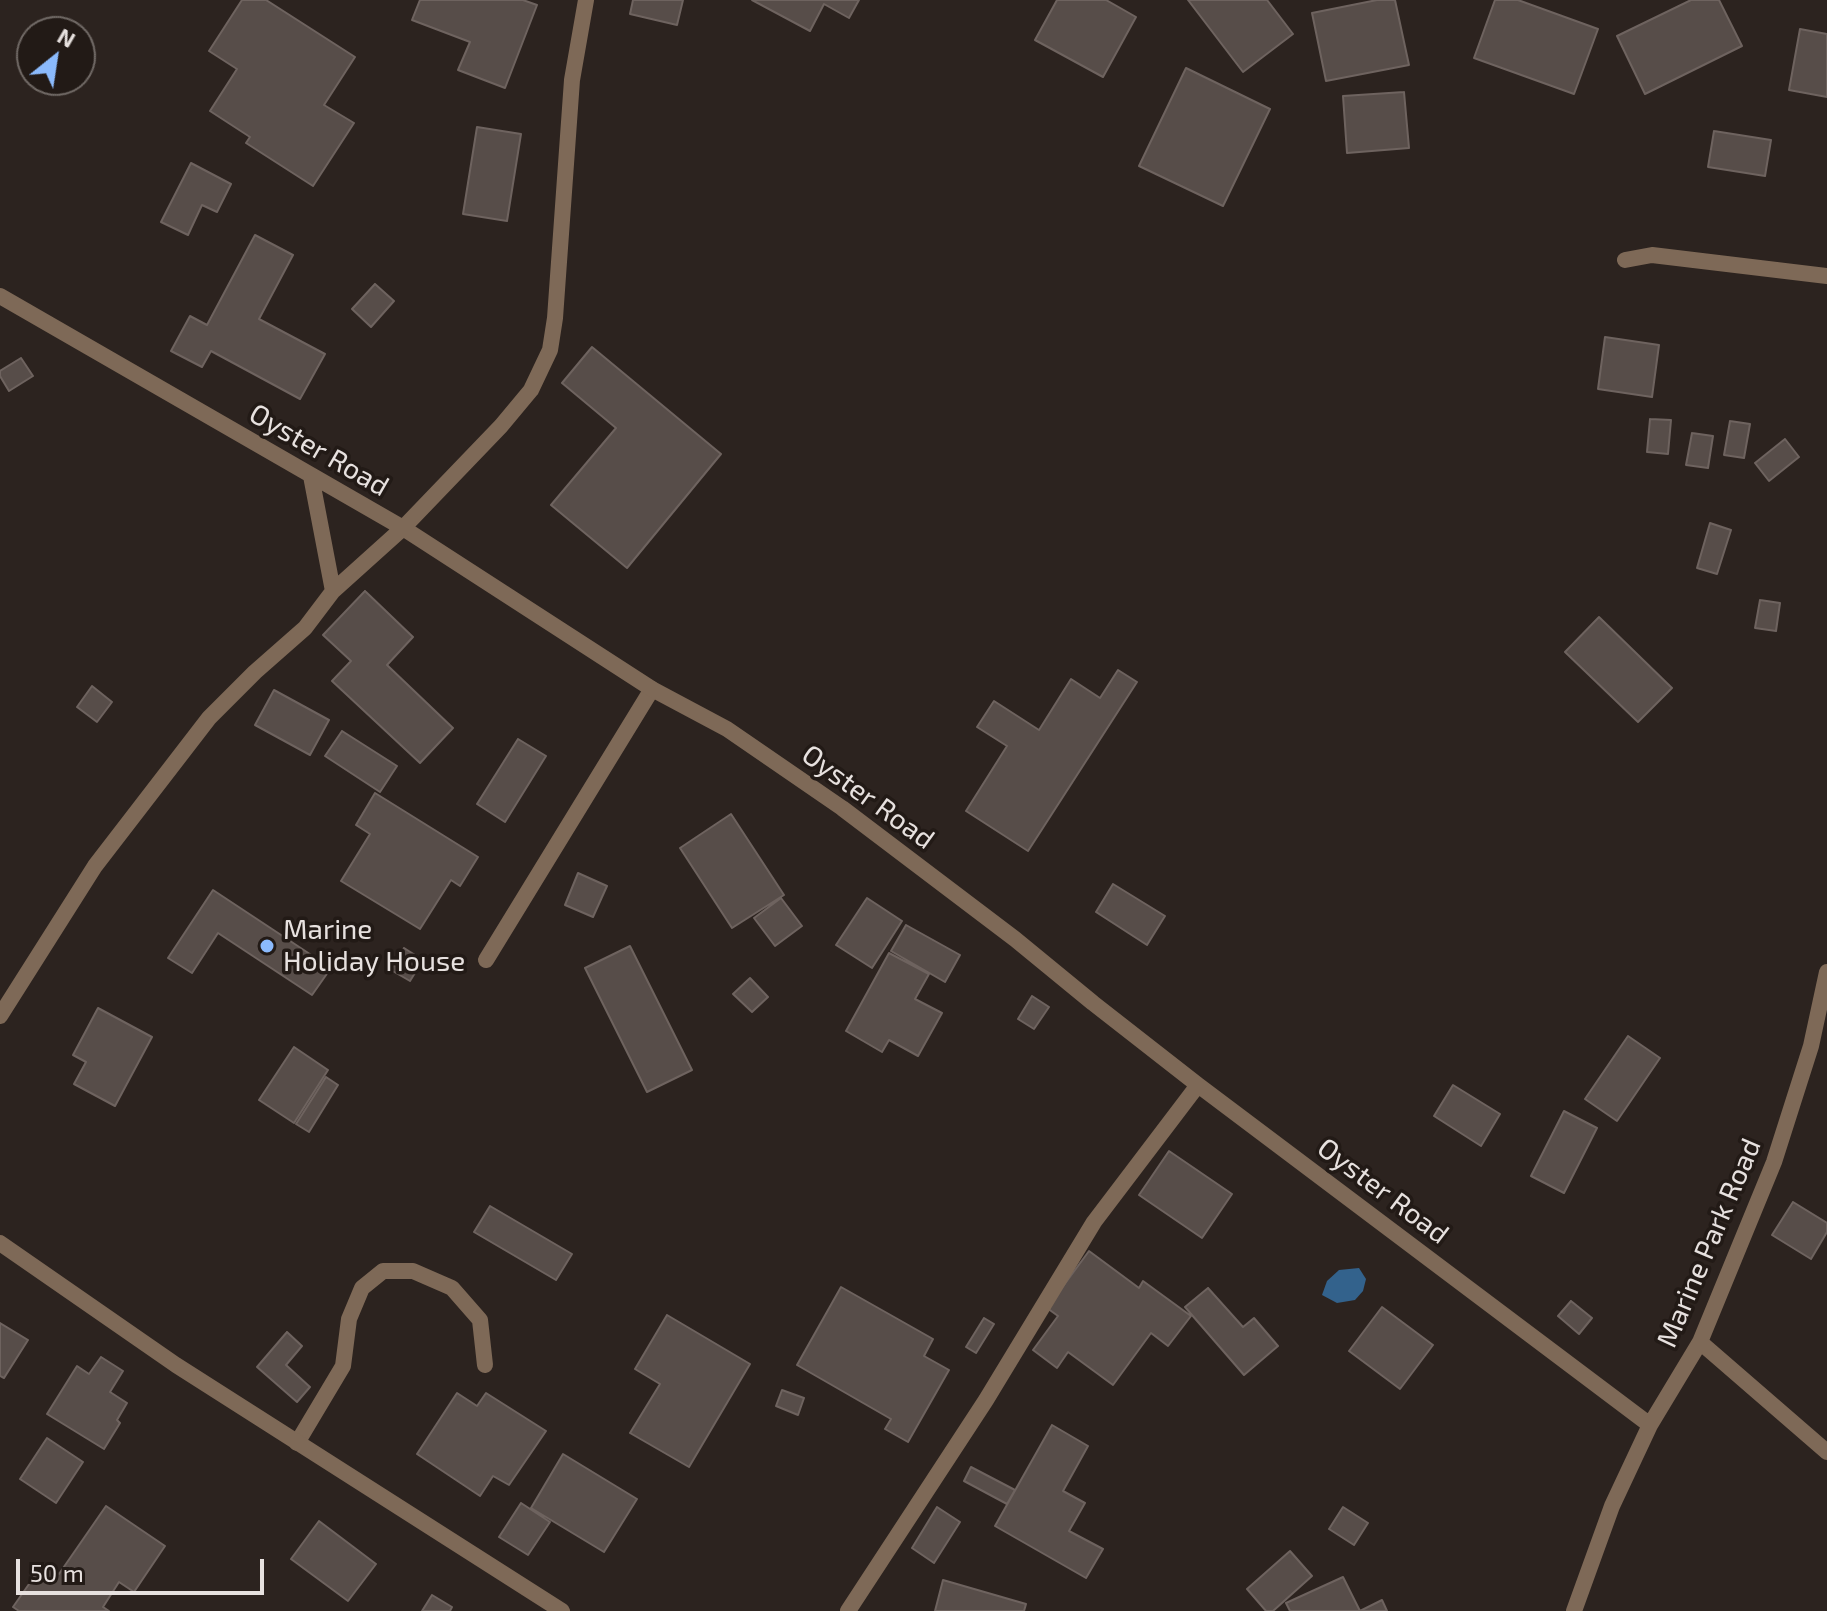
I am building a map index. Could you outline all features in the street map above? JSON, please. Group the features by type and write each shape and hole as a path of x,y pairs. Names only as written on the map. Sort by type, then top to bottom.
{"street":[{"path":"0,1016 95,866 209,718 305,628 333,591 403,528 501,426 531,390 550,350 555,318 572,80 586,0"},
{"path":"1625,260 1652,255 1827,276"},
{"name":"Oyster Road","path":"0,296 403,528 652,689 727,729 842,808 1015,939 1198,1085 1650,1425"},
{"path":"311,476 333,591"},
{"path":"486,960 652,689"},
{"name":"Marine Park Road","path":"1574,1611 1612,1506 1650,1425 1700,1342 1774,1162 1811,1046 1827,972"},
{"path":"848,1611 986,1400 1094,1222 1198,1085"},
{"path":"0,1243 176,1365 562,1611"},
{"path":"297,1443 343,1366 349,1319 362,1288 383,1271 413,1271 452,1288 480,1320 485,1365"},
{"path":"1700,1342 1827,1452"}],"water":[{"path":"1359,1268 1366,1279 1363,1291 1355,1300 1337,1303 1322,1295 1327,1281 1339,1270"}],"building":[{"path":"242,0 266,0 355,57 324,105 354,123 313,186 246,143 250,137 210,111 237,69 209,51"},
{"path":"420,0 523,0 537,5 505,88 458,70 470,42 412,20"},
{"path":"633,0 683,0 677,25 630,14"},
{"path":"752,0 859,0 849,18 824,4 810,31"},
{"path":"1057,0 1106,0 1136,17 1103,77 1035,40"},
{"path":"1188,0 1267,0 1293,34 1243,72"},
{"path":"1377,0 1395,0 1409,65 1326,81 1312,13"},
{"path":"1495,0 1518,0 1598,29 1574,94 1474,58"},
{"path":"1691,0 1719,0 1742,46 1645,94 1617,36"},
{"path":"1800,29 1827,34 1827,97 1789,90"},
{"path":"1186,68 1270,109 1223,206 1139,166"},
{"path":"1404,92 1409,148 1347,153 1343,96"},
{"path":"477,127 521,134 507,221 463,214"},
{"path":"1714,131 1771,140 1765,176 1708,167"},
{"path":"191,163 231,184 217,212 202,205 188,235 161,222"},
{"path":"255,235 293,255 259,319 325,354 300,399 211,351 202,367 171,351 190,316 207,325"},
{"path":"375,284 394,301 371,327 352,309"},
{"path":"1605,337 1659,345 1652,397 1598,389"},
{"path":"592,347 721,454 627,568 551,505 616,428 562,383"},
{"path":"21,358 33,376 9,391 0,371"},
{"path":"1650,419 1671,420 1668,454 1647,452"},
{"path":"1730,421 1750,424 1744,458 1724,455"},
{"path":"1692,433 1713,436 1708,468 1686,465"},
{"path":"1785,439 1799,457 1769,481 1755,463"},
{"path":"1710,523 1731,530 1717,574 1697,568"},
{"path":"365,591 413,637 387,665 453,728 420,763 332,681 351,661 323,635"},
{"path":"1760,600 1780,603 1776,631 1755,628"},
{"path":"1599,617 1672,688 1638,722 1565,652"},
{"path":"1118,670 1137,682 1028,851 966,811 1007,746 977,727 994,701 1039,730 1071,679 1100,698"},
{"path":"92,686 112,702 97,722 77,707"},
{"path":"274,690 329,720 310,755 255,725"},
{"path":"342,731 397,766 380,792 325,756"},
{"path":"518,739 546,756 505,822 477,804"},
{"path":"375,793 478,857 460,886 451,880 420,929 341,881 370,834 356,825"},
{"path":"731,814 784,895 732,928 680,848"},
{"path":"578,873 607,886 593,917 565,905"},
{"path":"1113,884 1165,916 1147,945 1096,912"},
{"name":"Marine Holiday House","path":"213,890 331,968 312,995 218,933 192,973 168,958"},
{"path":"781,898 802,926 775,946 754,918"},
{"path":"867,898 902,921 872,968 836,945"},
{"path":"906,925 960,955 945,982 891,951"},
{"path":"630,946 692,1070 647,1092 585,968"},
{"path":"404,948 423,960 410,981 391,970"},
{"path":"889,953 929,974 915,999 942,1013 918,1056 889,1040 882,1052 846,1031"},
{"path":"750,978 768,997 752,1012 733,994"},
{"path":"1032,996 1049,1007 1034,1029 1018,1019"},
{"path":"98,1008 152,1037 115,1106 74,1084 86,1062 73,1055"},
{"path":"1628,1036 1660,1058 1617,1121 1585,1099"},
{"path":"294,1047 328,1070 294,1123 259,1100"},
{"path":"326,1077 338,1085 309,1132 296,1124"},
{"path":"1453,1085 1500,1114 1481,1146 1434,1116"},
{"path":"1564,1111 1597,1128 1564,1193 1531,1176"},
{"path":"1169,1151 1232,1194 1202,1238 1139,1195"},
{"path":"1793,1202 1827,1223 1827,1232 1811,1259 1772,1235"},
{"path":"490,1206 572,1254 556,1280 474,1232"},
{"path":"1089,1251 1139,1288 1143,1281 1191,1316 1168,1346 1151,1333 1113,1385 1068,1352 1057,1368 1033,1350 1058,1316 1047,1308"},
{"path":"841,1287 933,1339 924,1356 949,1370 908,1442 885,1429 891,1419 797,1365"},
{"path":"1208,1288 1243,1327 1254,1318 1278,1346 1244,1375 1185,1307"},
{"path":"1571,1301 1592,1318 1579,1334 1558,1316"},
{"path":"1382,1307 1433,1345 1400,1389 1349,1351"},
{"path":"667,1315 750,1364 689,1467 630,1433 660,1384 635,1369"},
{"path":"984,1318 994,1324 976,1353 966,1347"},
{"path":"0,1323 28,1340 4,1378 0,1376"},
{"path":"287,1332 302,1346 286,1365 310,1387 297,1402 257,1367"},
{"path":"101,1357 123,1371 110,1392 127,1403 117,1420 120,1423 104,1449 47,1414 77,1366 89,1374"},
{"path":"782,1390 804,1398 798,1415 776,1406"},
{"path":"457,1393 477,1406 486,1393 546,1431 509,1485 493,1476 480,1496 417,1454"},
{"path":"1052,1425 1088,1446 1063,1491 1085,1503 1069,1531 1103,1549 1086,1578 995,1526"},
{"path":"47,1438 83,1462 56,1503 20,1479"},
{"path":"563,1454 637,1499 604,1552 531,1508"},
{"path":"971,1467 1015,1490 1007,1504 964,1481"},
{"path":"521,1503 550,1522 528,1555 499,1537"},
{"path":"106,1506 165,1546 134,1592 119,1582 103,1607 109,1611 19,1611 13,1607 43,1564 59,1574"},
{"path":"937,1507 960,1522 934,1563 912,1548"},
{"path":"1343,1507 1368,1523 1354,1545 1329,1529"},
{"path":"319,1521 376,1564 348,1601 291,1559"},
{"path":"1290,1551 1312,1576 1273,1611 1266,1611 1247,1589"},
{"path":"1343,1577 1360,1611 1290,1611 1286,1603"},
{"path":"943,1580 1026,1604 1024,1611 935,1611"},
{"path":"432,1595 452,1607 450,1611 422,1611"},
{"path":"1382,1600 1387,1611 1360,1611"}],"place":[{"name":"Marine Holiday House","path":"267,946"}]}
